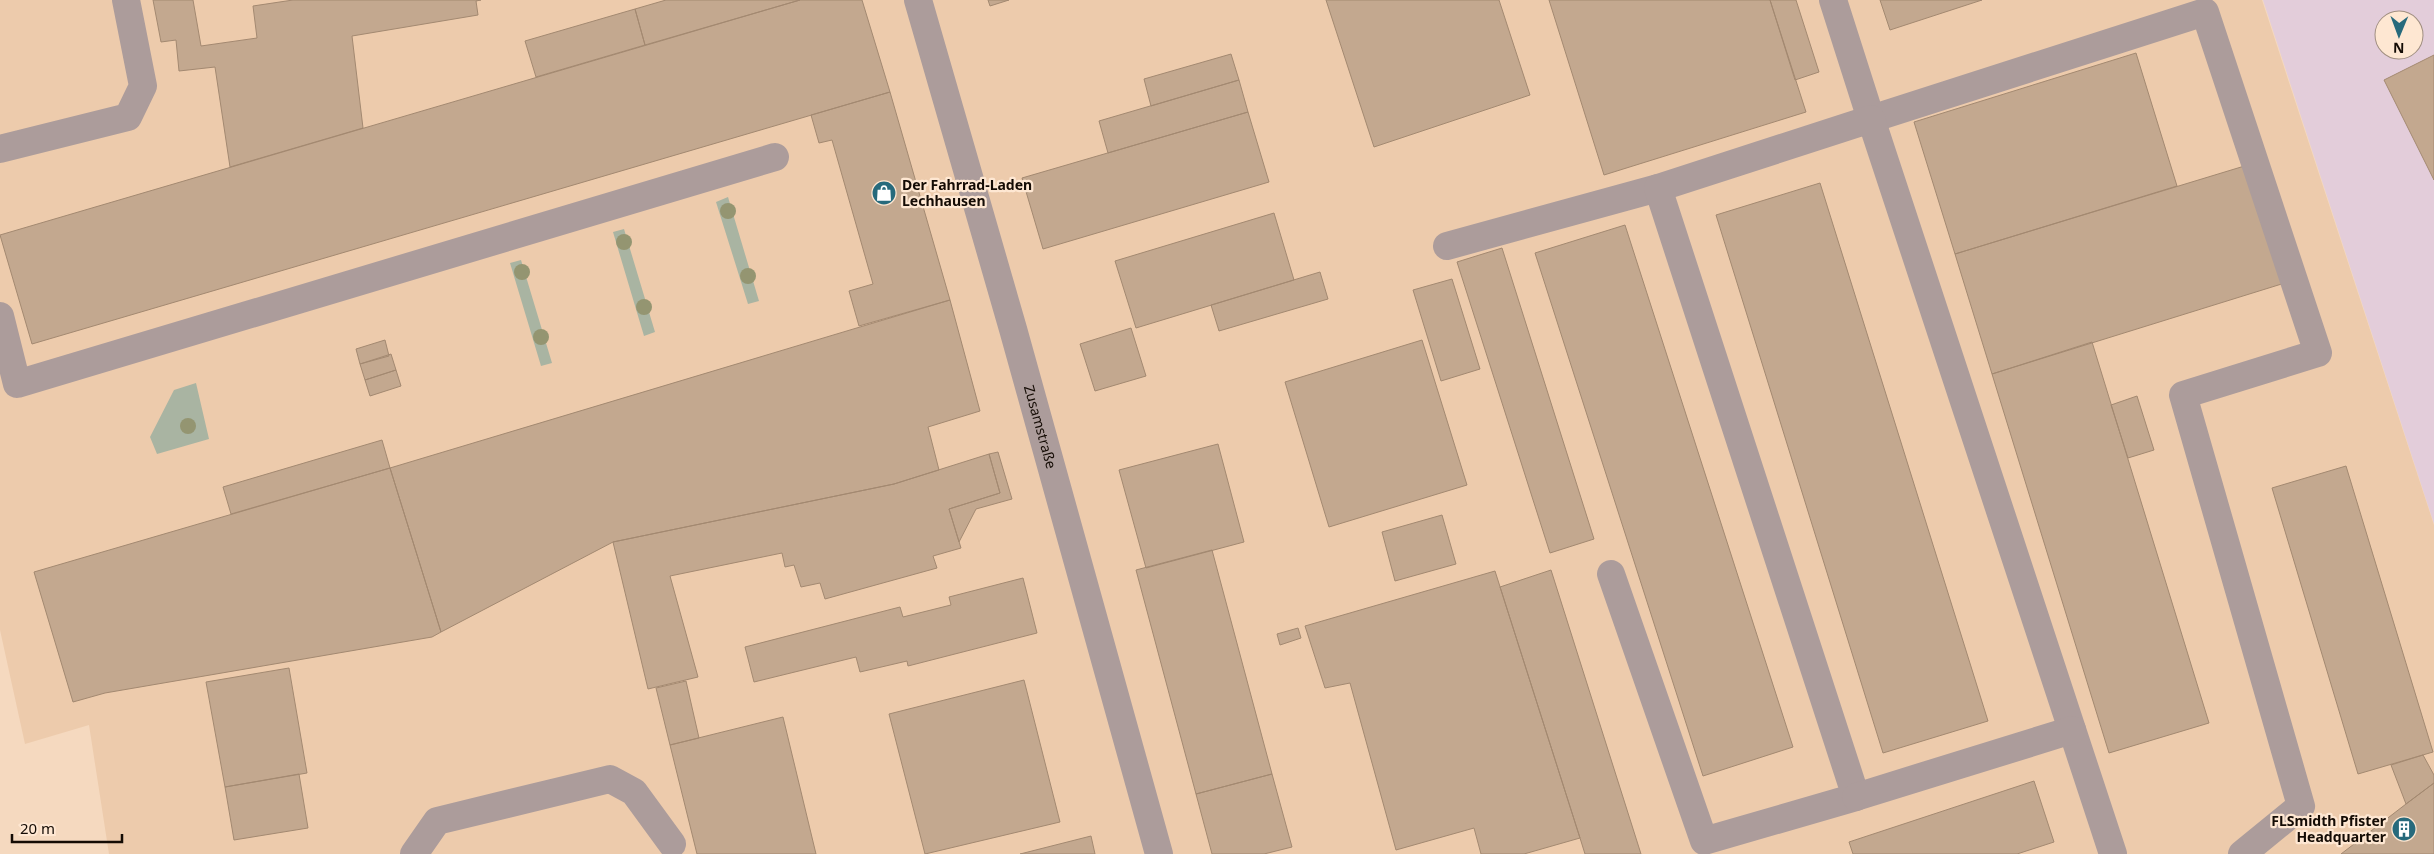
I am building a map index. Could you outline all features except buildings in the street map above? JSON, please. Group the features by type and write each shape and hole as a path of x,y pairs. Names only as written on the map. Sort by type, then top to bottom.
{"street":[{"path":"0,148 128,117 143,86 126,0"},
{"name":"Zusamstraße","path":"918,0 1013,329 1159,854"},
{"path":"1833,0 2113,854"},
{"path":"1447,246 1658,188 2205,12 2318,352 2183,395 2301,806 2242,854"},
{"path":"0,316 18,384 775,157"},
{"path":"1658,188 1856,797"},
{"path":"1611,574 1704,841 1856,797 2072,730"},
{"path":"414,854 437,821 610,779 634,792 672,844"}],"shaded area":[{"path":"0,0 2262,0 2434,525 2434,854 109,854 89,725 25,744 0,630"},
{"path":"2263,0 2434,0 2434,524"}],"green space":[{"path":"728,197 759,301 748,304 716,202"},
{"path":"624,229 655,332 644,336 613,232"},
{"path":"521,260 552,363 541,366 510,263"},
{"path":"196,383 209,439 157,454 150,437 174,390"}],"place":[{"name":"Der Fahrrad-Laden Lechhausen","path":"884,193"},
{"name":"FLSmidth Pfister Headquarter","path":"2404,829"}]}
